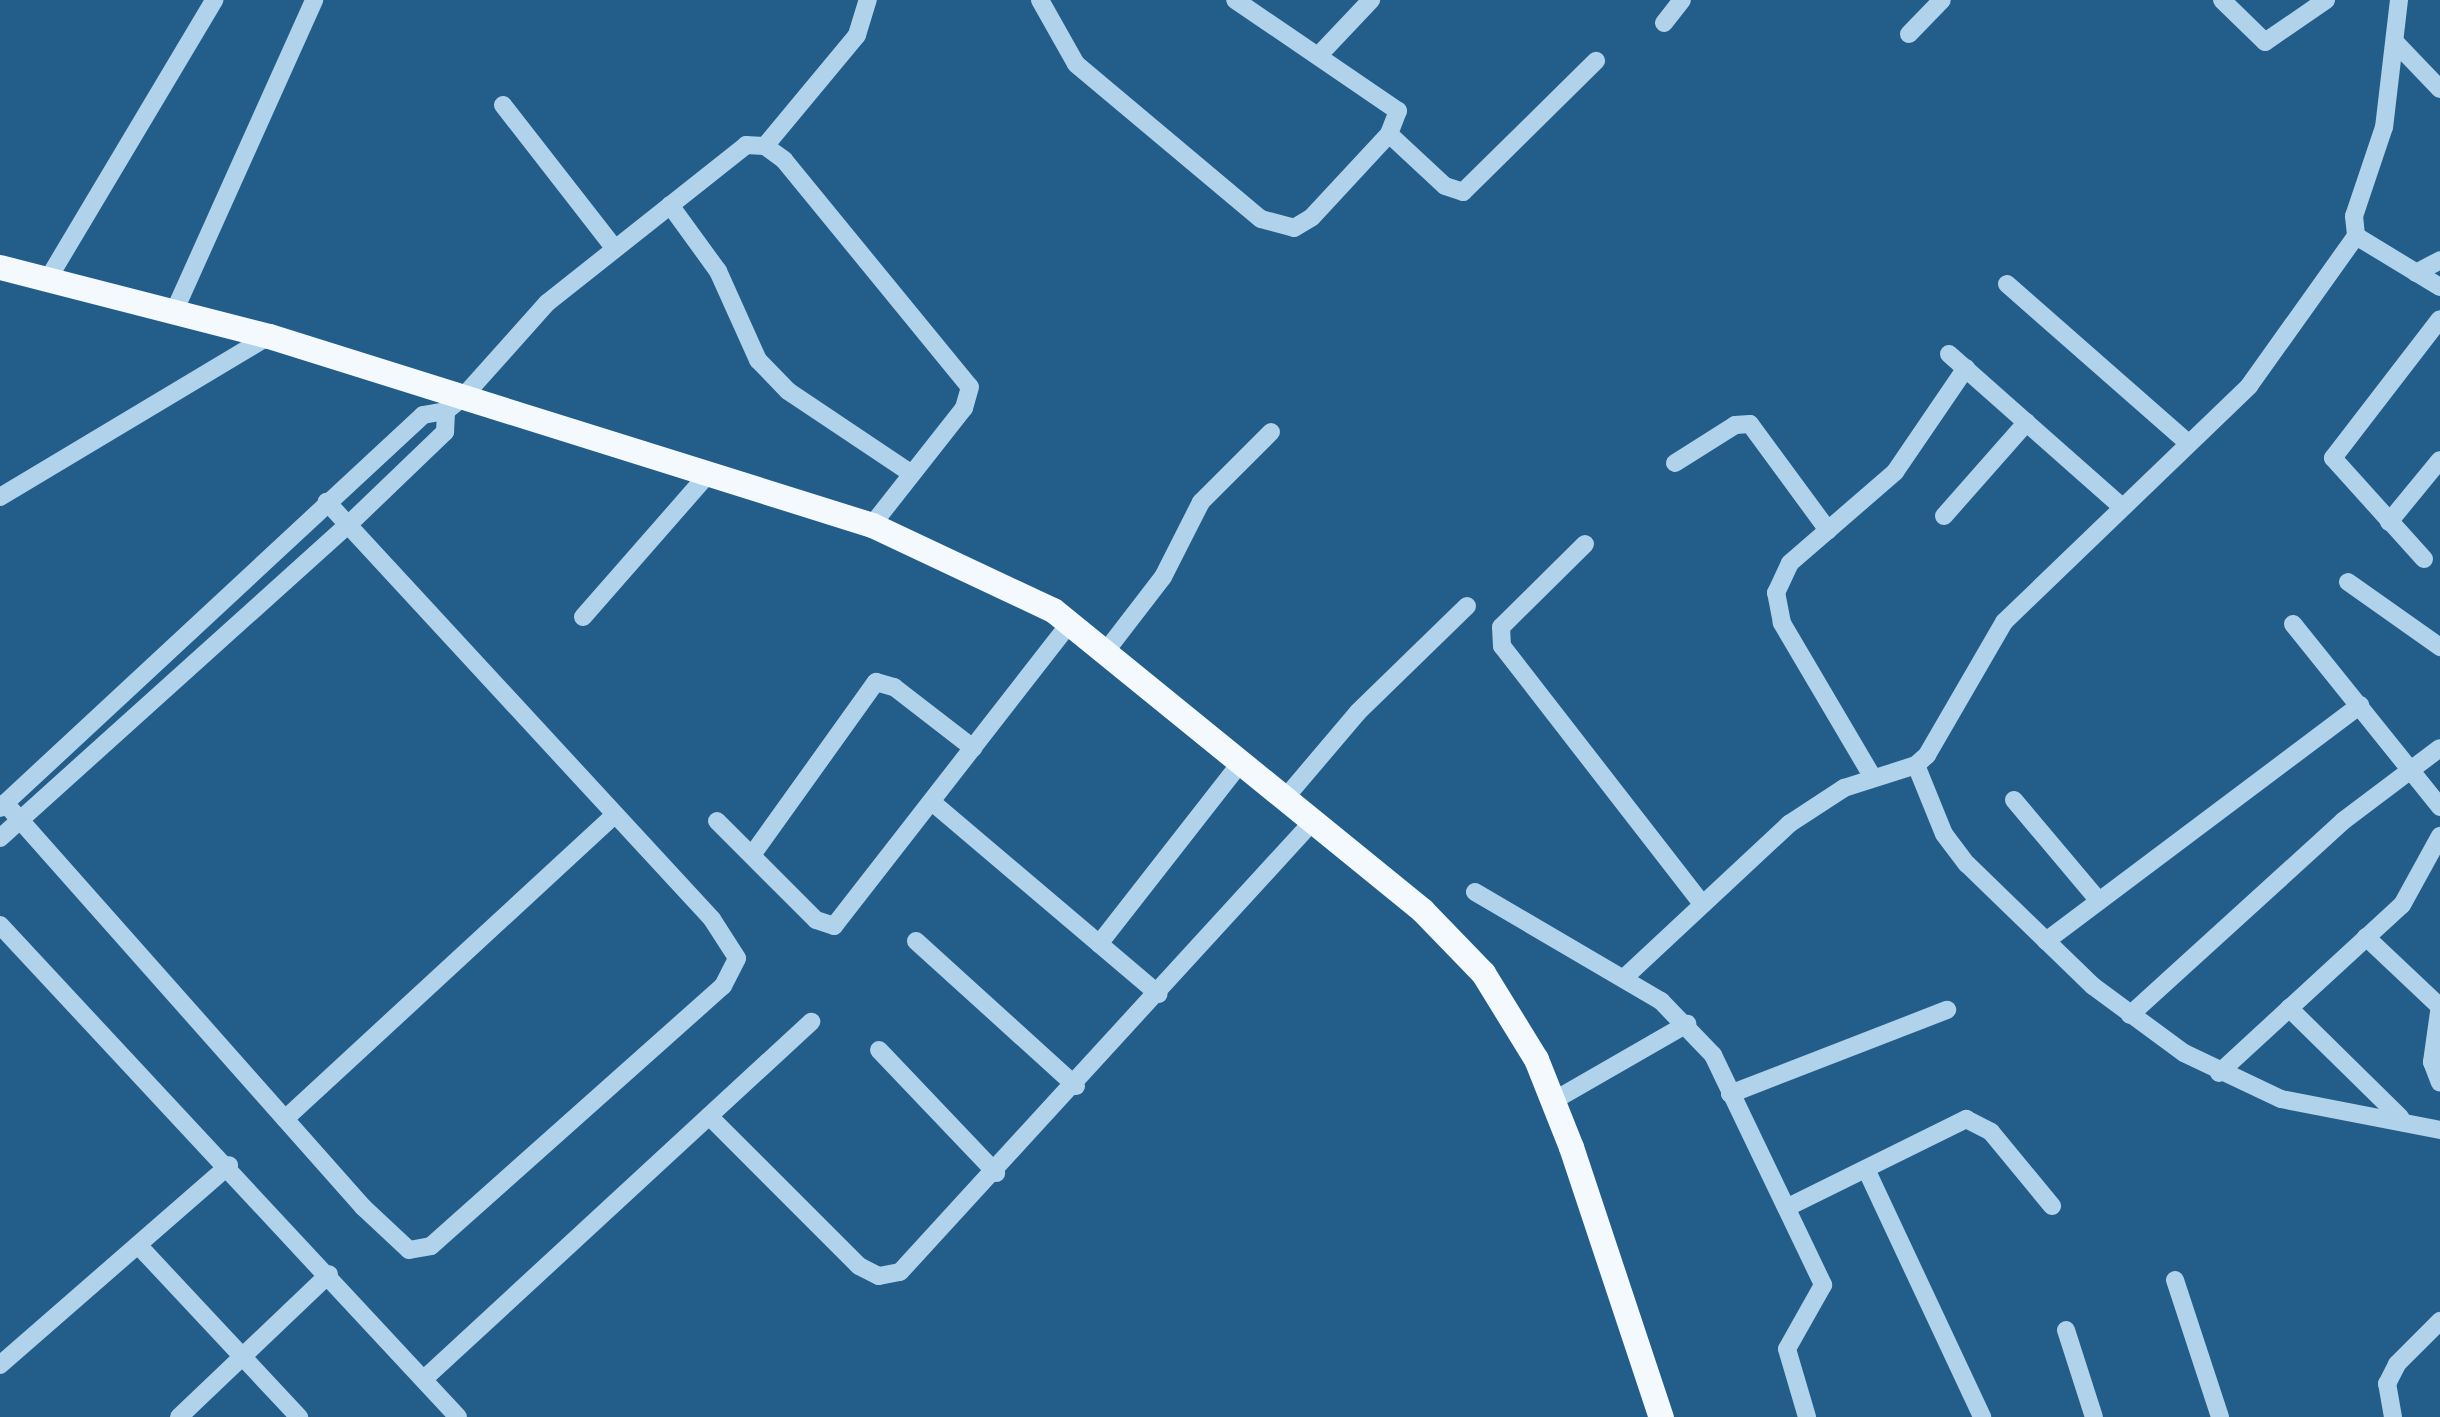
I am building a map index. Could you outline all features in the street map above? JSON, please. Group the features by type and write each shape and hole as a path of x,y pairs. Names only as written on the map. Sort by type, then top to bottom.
{"main road":[{"path":"0,267 269,336 454,404 708,474 872,525 1070,623 1422,910 1483,974 1536,1059 1553,1101 1661,1417"}],"street":[{"path":"48,280 214,0"},
{"path":"174,312 314,0"},
{"path":"765,146 857,35 868,0"},
{"path":"1040,0 1076,64 1273,226 1303,224 1389,134 1398,118 1396,105 1235,0"},
{"path":"1319,55 1372,0"},
{"path":"1664,23 1682,0"},
{"path":"1909,34 1942,0"},
{"path":"2222,0 2265,42 2326,0"},
{"path":"1624,978 1789,824 1844,788 1916,765 2004,622 2249,386 2356,236 2354,216 2384,126 2399,0"},
{"path":"2395,42 2440,89"},
{"path":"1389,134 1445,186 1464,192 1596,61"},
{"path":"503,105 615,249"},
{"path":"0,838 346,526 444,432 454,404 547,303 746,145 765,146 784,160 970,387 964,408 872,525"},
{"path":"670,206 718,270 758,360 788,392 912,474"},
{"path":"2356,236 2440,287"},
{"path":"2416,274 2440,260"},
{"path":"2007,284 2188,443"},
{"path":"2424,560 2336,467 2334,450 2440,319"},
{"path":"0,497 269,336"},
{"path":"1950,354 2122,507"},
{"path":"1872,776 1777,606 1779,580 1790,562 1895,472 1966,368"},
{"path":"327,502 734,946 735,971 723,986 424,1250 398,1244 22,820 2,805 327,502 424,414 454,404"},
{"path":"1944,516 2027,422"},
{"path":"1675,464 1735,425 1750,424 1828,530"},
{"path":"1106,650 1163,576 1201,502 1271,432"},
{"path":"2389,522 2440,460"},
{"path":"582,617 708,474"},
{"path":"1585,544 1501,627 1502,646 1702,904"},
{"path":"2348,582 2440,647"},
{"path":"1286,797 1358,712 1467,606"},
{"path":"717,820 816,920 834,926 1070,623"},
{"path":"2293,624 2440,807"},
{"path":"752,855 876,682 894,687 973,748"},
{"path":"2046,941 2360,706"},
{"path":"2130,1015 2342,822 2440,748"},
{"path":"1099,944 1242,761"},
{"path":"1916,765 1944,834 2046,941 2130,1015 2219,1073 2313,1107 2435,1123"},
{"path":"2014,800 2099,901"},
{"path":"932,802 1158,994"},
{"path":"286,1119 615,814"},
{"path":"709,1116 859,1266 879,1276 900,1272 1076,1086 1314,820"},
{"path":"2219,1073 2402,905 2440,836"},
{"path":"1475,892 1624,978 1686,1024 1713,1054 1823,1285 1786,1350 1807,1417"},
{"path":"0,925 229,1165 458,1417"},
{"path":"2366,937 2440,1006 2432,1062 2440,1083"},
{"path":"916,942 1076,1086"},
{"path":"2289,1008 2400,1118"},
{"path":"1730,1094 1947,1010"},
{"path":"424,1379 810,1022"},
{"path":"1553,1101 1686,1024"},
{"path":"879,1050 996,1173"},
{"path":"1788,1207 1966,1119 1978,1120 2052,1206"},
{"path":"0,1366 229,1165"},
{"path":"1866,1168 1982,1417"},
{"path":"138,1245 299,1417"},
{"path":"179,1417 330,1274"},
{"path":"2175,1280 2220,1417"},
{"path":"2393,1417 2387,1384 2397,1364 2440,1321"},
{"path":"2066,1330 2094,1417"}]}
